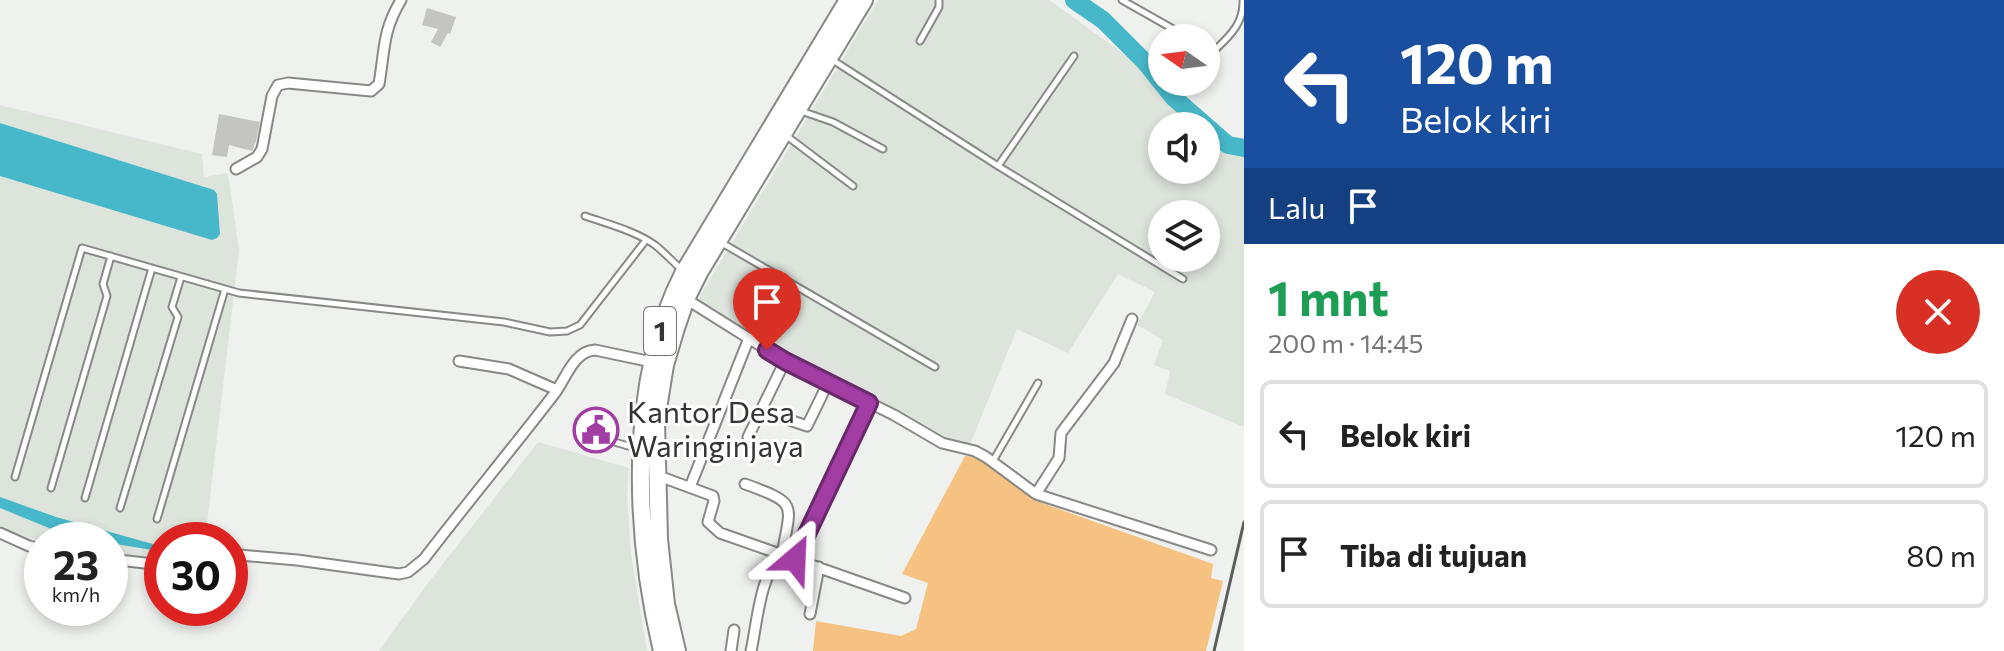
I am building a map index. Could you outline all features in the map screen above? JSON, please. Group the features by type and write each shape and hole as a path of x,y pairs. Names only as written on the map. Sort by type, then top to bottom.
{"highway":[{"name":"1","path":"677,651 666,604 656,475 656,421 665,365 686,299 798,110 848,0"},
{"name":"1","path":"662,651 653,611 644,535 643,450 652,362 661,326 684,272 824,54 864,0"}],"street":[{"path":"236,169 257,157 262,149 272,96 278,85 288,83 376,89 384,41 390,20 401,0"},
{"path":"686,299 785,361 942,443 975,451 1036,494 1211,550"},
{"path":"1036,494 1059,458 1061,433 1114,363 1132,319"},
{"path":"690,487 749,338"},
{"path":"248,556 399,574 408,572 424,559 557,390 578,357 586,351 595,350 652,362"},
{"path":"459,361 509,369 557,390"},
{"path":"748,437 785,361"},
{"path":"760,410 807,426 828,383"},
{"path":"795,559 869,403"},
{"path":"656,475 713,496 708,522 720,533 905,598"},
{"path":"745,484 783,500 790,515 782,555 768,576 762,594 751,651"},
{"path":"0,533 24,544"},
{"path":"810,614 819,567"},
{"path":"731,651 734,630"}],"lane":[{"path":"920,41 939,7 939,0"},
{"path":"1220,45 1234,33 1244,9 1243,0"},
{"path":"1126,1 1165,24"},
{"path":"824,54 998,166 1183,279"},
{"path":"998,166 1074,56"},
{"path":"798,110 833,122 883,149"},
{"path":"783,134 853,186"},
{"path":"585,216 626,230 656,245 684,272"},
{"path":"15,477 82,248 239,293 504,322 550,332 567,331 580,325 646,240"},
{"path":"718,241 935,367"},
{"path":"51,488 107,296 103,284 111,256"},
{"path":"85,498 152,268"},
{"path":"120,508 178,317 172,307 181,276"},
{"path":"157,519 225,289"},
{"path":"993,462 1038,383"},
{"path":"608,440 643,450"}],"shaded area":[{"path":"878,0 1049,0 1148,71 1148,96 1182,96 1201,112 1148,112 1148,184 1220,184 1220,127 1241,144 1244,142 1244,427 1165,394 1170,371 1154,365 1163,340 1137,325 1155,292 1118,274 1068,353 1017,329 969,447 883,412 694,306"},
{"path":"0,105 202,154 204,177 228,173 239,250 207,522 144,522 144,557 128,555 128,522 24,522 24,536 0,526"},
{"path":"538,442 629,468 627,496 631,554 647,651 379,651 425,587"},
{"path":"965,456 984,458 1024,486 1031,499 1213,564 1211,578 1223,581 1206,651 813,651 816,621 901,636 916,629 928,583 902,574"}],"water":[{"path":"0,123 214,190 217,194 220,234 212,240 0,176"},
{"path":"0,497 74,522 34,522 0,508"},
{"path":"128,537 144,542 144,549 128,546"}],"building":[{"path":"427,8 456,17 450,34 440,47 431,42 438,29 422,25"},
{"path":"219,114 260,122 252,151 229,145 227,157 212,155"},
{"name":"Kantor Desa Waringinjaya","path":"594,414 609,422 601,438 601,448 598,446 595,451 579,445"}],"waterway":[{"path":"1074,0 1103,20 1190,112"},
{"path":"1220,138 1228,145 1244,148"}],"railway":[{"path":"1214,651 1244,522"}],"place":[{"name":"Kantor Desa Waringinjaya","path":"596,430"}],"route":[{"path":"767,350 869,403 795,559"}]}
